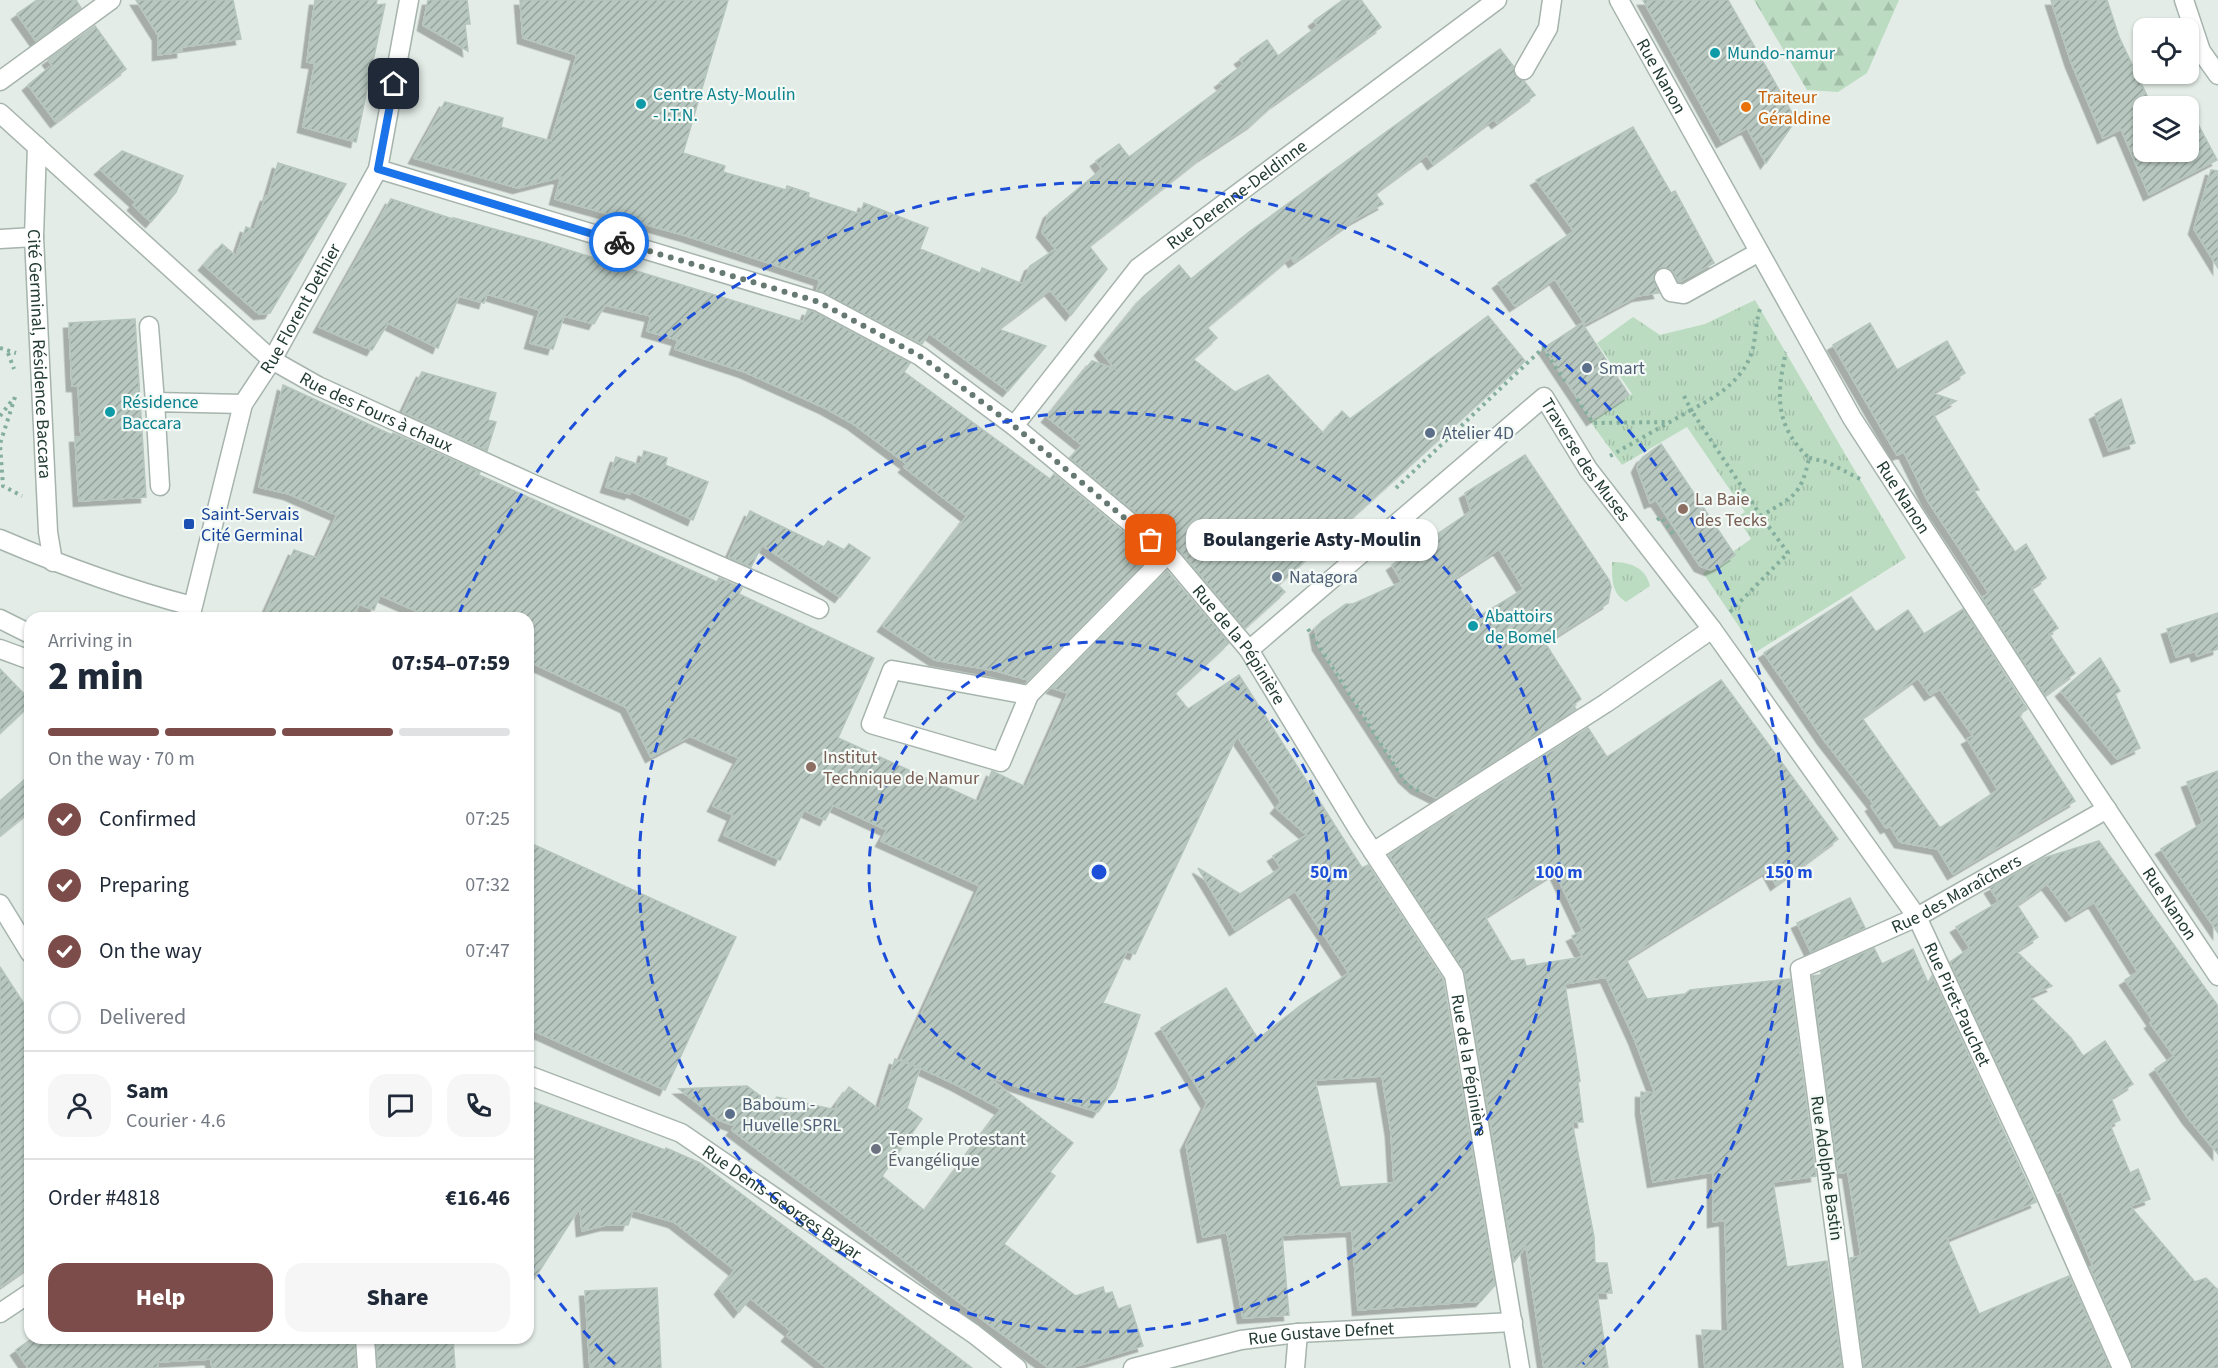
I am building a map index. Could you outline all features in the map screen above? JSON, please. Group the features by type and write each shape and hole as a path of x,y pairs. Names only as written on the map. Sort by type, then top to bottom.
{"street":[{"path":"0,81 111,0"},
{"name":"Rue Florent Dethier","path":"191,612 218,512 243,404 272,360 378,169 409,0"},
{"name":"Rue Derenne-Deldinne","path":"1014,426 1138,268 1497,0"},
{"path":"1524,70 1548,28 1552,0"},
{"name":"Rue Nanon","path":"1619,0 1852,418 2218,976"},
{"path":"2184,0 2201,51 2218,75"},
{"name":"Rue des Fours à chaux","path":"0,113 272,360 318,386 819,609"},
{"name":"Cité Germinal, Résidence Baccara","path":"37,146 34,237 47,512 53,562"},
{"name":"Rue de la Pépinière","path":"378,169 819,302 920,356 1014,426 1168,554 1249,650 1373,852 1454,975 1520,1368"},
{"path":"0,239 34,237"},
{"path":"1664,278 1671,292 1684,294 1760,252"},
{"path":"149,326 160,486"},
{"name":"Traverse des Muses","path":"1249,650 1544,397 1588,469 1742,670"},
{"path":"154,402 243,404"},
{"path":"0,538 53,562 144,593 191,612"},
{"path":"1029,695 892,670 870,724 1001,762 1029,695 1168,554"},
{"path":"0,619 24,631"},
{"path":"1373,852 1606,703 1712,629"},
{"path":"0,649 24,658"},
{"name":"Rue Piret-Pauchet","path":"1742,670 1917,917 2039,1180 2122,1368"},
{"name":"Rue des Maraîchers","path":"1800,969 1917,917 2108,809"},
{"path":"0,904 24,943"},
{"name":"Rue Adolphe Bastin","path":"1800,969 1853,1368"},
{"name":"Rue Denis-Georges Bayar","path":"534,1077 681,1133 974,1334 1017,1368"},
{"path":"0,1313 24,1297"},
{"name":"Rue Gustave Defnet","path":"1133,1368 1241,1340 1298,1333 1513,1322"},
{"path":"1295,1368 1298,1333"},
{"path":"365,1344 367,1368"}],"path":[{"path":"1588,469 1720,395 1740,375 1752,350 1759,310 1773,276"},
{"path":"1795,315 1778,397 1783,423 1800,450 1809,458 1827,462 1869,484 1901,495"},
{"path":"16,395 0,444 3,486 47,512"},
{"path":"1684,396 1761,516 1788,552 1712,629"},
{"path":"0,416 9,405"},
{"path":"1593,423 1671,422"},
{"path":"1761,516 1798,493 1806,477 1809,458"},
{"path":"1296,609 1407,785 1424,793"}],"green space":[{"path":"1754,0 1899,0 1867,73 1838,92 1807,90"},
{"path":"1755,300 1906,558 1756,652 1703,573 1751,539 1737,517 1745,512 1687,427 1622,465 1589,420 1632,394 1597,343 1633,317 1660,335 1705,324"},
{"path":"1612,562 1625,563 1641,570 1650,586 1626,602 1615,590 1612,579"}],"building":[{"path":"37,0 76,0 81,8 36,41 17,14"},
{"path":"136,0 233,0 241,39 182,47 182,52 158,55 158,35"},
{"path":"315,0 377,0 376,5 385,4 356,142 303,127 315,63 307,62"},
{"path":"428,0 467,0 470,24 465,24 468,51 423,25"},
{"path":"520,0 728,0 683,153 725,166 723,172 786,190 787,186 809,193 808,197 860,214 864,203 928,228 920,249 980,273 982,268 1023,284 1030,266 1056,249 1042,232 1049,213 1102,169 1096,161 1119,144 1129,157 1224,86 1220,82 1244,64 1240,59 1267,40 1278,56 1318,26 1314,21 1343,0 1361,0 1381,27 1274,104 1253,123 1203,156 1089,246 1107,269 1071,315 1050,290 998,329 1046,346 1008,391 929,333 922,344 817,290 820,280 687,236 555,199 561,177 518,188 414,158 445,102 503,118 501,127 551,141 577,55 523,38"},
{"name":"Mundo-namur","path":"1643,0 1728,0 1796,120 1766,163 1747,128 1722,142"},
{"path":"2051,0 2107,0 2119,37 2133,66 2133,84 2141,84 2147,96 2133,96 2133,157 2121,129 2103,138 2071,62"},
{"path":"95,26 126,69 56,122 28,85 52,65 48,60"},
{"path":"1500,49 1514,67 1515,76 1524,81 1535,95 1497,123 1494,119 1433,164 1427,155 1375,193 1383,204 1354,220 1294,262 1291,257 1207,327 1217,338 1193,359 1235,392 1268,375 1323,433 1342,411 1350,419 1488,316 1525,361 1278,585 1285,592 1245,628 1175,545 1070,458 1082,445 1047,417 1092,361 1115,369 1100,350 1142,298 1179,265 1191,279 1249,232"},
{"path":"2199,126 2217,160 2149,195 2135,162 2199,162"},
{"path":"1633,127 1671,193 1675,191 1714,263 1679,282 1671,269 1660,268 1653,278 1659,293 1637,296 1585,324 1555,279 1515,306 1498,283 1574,231 1536,180"},
{"path":"122,151 183,176 176,192 151,222 133,205 136,202 100,169"},
{"path":"278,163 346,184 270,313 259,314 204,265 222,244 236,256 246,227 254,230 266,196 268,197"},
{"path":"2211,170 2218,171 2218,268 2194,229"},
{"path":"391,199 456,220 454,218 542,242 803,322 808,310 815,312 910,363 904,372 1050,479 1054,474 1151,555 1028,680 997,671 935,660 883,626 967,516 904,467 907,464 852,423 825,408 745,372 675,349 678,340 647,331 651,316 605,305 594,324 564,316 553,349 530,343 540,310 487,294 484,303 459,296 438,348 388,323 372,350 319,327"},
{"name":"Résidence Baccara","path":"135,319 146,497 79,501 75,437 81,437 78,386 72,386 69,323"},
{"path":"1582,323 1629,395 1592,420 1544,348"},
{"path":"1870,323 1897,370 1947,341 1965,373 1932,393 1956,401 1933,414 1979,490 1974,491 2015,552 2026,544 2046,578 2031,588 2058,628 2049,634 2075,673 2045,695 1982,598 1989,593 1928,501 1904,452 1897,455 1833,345"},
{"path":"422,372 496,393 488,420 496,422 487,451 403,412"},
{"path":"283,385 480,472 479,475 717,582 719,578 742,588 739,594 874,658 838,738 979,802 992,771 1026,787 1068,693 1052,688 1167,571 1229,643 1175,693 1188,709 1239,675 1362,868 1368,865 1443,979 1495,1285 1481,1301 1358,1310 1352,1231 1282,1235 1289,1315 1243,1318 1227,1232 1203,1237 1186,1145 1207,1103 1161,1028 1226,988 1258,1039 1301,1005 1349,973 1295,891 1235,930 1198,868 1240,894 1281,868 1273,856 1307,835 1276,808 1281,802 1237,736 1135,954 1127,951 1103,1003 1140,1015 1115,1088 1098,1112 988,1077 1073,1143 1050,1172 1055,1176 1004,1244 1076,1296 1103,1287 1105,1294 1112,1292 1118,1309 1130,1305 1143,1346 1070,1368 1049,1368 732,1130 735,1126 719,1120 679,1089 747,1086 771,1104 777,1097 836,1110 837,1103 849,1087 879,1109 895,1059 920,1068 907,1108 922,1119 882,1176 925,1211 1001,1109 957,1085 901,1059 980,886 881,841 887,830 833,805 825,820 804,810 780,860 724,835 733,815 713,806 739,758 690,736 651,757 626,707 534,664 534,612 418,612 380,595 374,610 359,604 355,612 266,612 294,550 317,558 337,515 289,494 259,487","holes":["1382,1076 1391,1132 1394,1183 1340,1187 1315,1080"]},
{"path":"2121,399 2135,443 2109,451 2095,414"},
{"name":"La Baie des Tecks","path":"1661,444 1735,555 1710,570 1700,566 1656,500 1650,503 1637,467 1642,458"},
{"path":"644,451 667,458 665,465 708,482 693,520 631,491 630,494 606,487 616,457 640,465"},
{"name":"Abattoirs de Bomel","path":"1525,455 1609,580 1611,587 1608,603 1545,643 1581,699 1573,705 1576,709 1436,798 1416,788 1404,777 1318,645 1315,629 1322,621 1346,604 1353,604 1402,582 1392,565 1471,511 1465,493","holes":["1499,549 1524,589 1478,617 1453,579"]},
{"path":"750,511 824,547 828,541 844,550 849,544 870,558 840,597 762,545 751,567 729,557"},
{"path":"1851,597 1876,632 1908,610 1924,634 1963,609 2027,709 2019,715 2075,801 1953,874 1938,849 1900,842 1890,826 1886,828 1871,806 1874,804 1824,740 1764,653","holes":["1918,678 1930,695 1940,689 1973,736 1967,739 1998,790 1940,828 1862,718"]},
{"path":"2218,613 2218,649 2197,656 2195,651 2176,657 2167,629"},
{"path":"2100,658 2120,691 2115,694 2140,748 2117,759 2061,691"},
{"path":"0,669 24,694 24,711 0,733"},
{"path":"1721,680 1838,839 1776,885 1768,870 1626,959 1647,999 1685,994 1690,990 1790,979 1816,1176 1773,1182 1787,1267 1827,1261 1842,1368 1705,1368 1702,1330 1728,1331 1725,1220 1713,1222 1713,1172 1653,1182 1641,1110 1641,1092 1655,1093 1634,1038 1606,977 1565,984 1580,1081 1578,1082 1583,1122 1572,1122 1594,1237 1595,1263 1607,1263 1612,1293 1597,1293 1608,1368 1544,1368 1526,1246 1514,1262 1465,973 1389,855 1588,728 1607,757","holes":["1555,872 1583,931 1572,936 1583,957 1526,966 1524,959 1511,961 1485,917"]},
{"path":"2218,771 2218,933 2161,849 2203,823 2187,782"},
{"path":"24,780 24,816 0,835 0,801"},
{"path":"2099,841 2218,1006 2218,1154 2188,1118 2155,1069 2174,1056 2150,1023 2153,1021 2125,980 2138,972 2094,902 2071,916 2047,884 2017,905 2038,937 2016,951 2052,986 2029,996 2071,1038 2083,1056 2105,1041 2133,1084 2111,1098 2120,1120 2110,1125 2130,1173 2138,1169 2150,1199 2130,1206 2195,1282 2206,1278 2218,1290 2218,1368 2133,1368 2061,1191 2057,1193 1950,962 1970,948 1956,927 1999,902 1990,888 2044,858"},
{"path":"534,845 736,937 665,1090 534,1031"},
{"path":"1850,898 1865,928 1811,952 1797,923"},
{"path":"1874,948 1882,964 1913,949 1928,983 1932,976 2036,1202 1947,1239 1979,1314 2069,1276 2110,1368 1864,1368 1850,1258 1861,1256 1848,1172 1838,1173 1812,976 1822,975 1821,972"},
{"path":"0,967 24,1004 24,1270 0,1287"},
{"path":"534,1102 665,1150 666,1148 700,1163 972,1368 827,1368 787,1336 791,1331 750,1298 739,1312 720,1289 735,1270 674,1222 633,1210 628,1225 606,1225 582,1231 580,1207 534,1280"},
{"path":"657,1288 661,1368 590,1368 585,1291"},
{"path":"24,1344 354,1344 356,1368 212,1368 211,1359 157,1362 158,1368 28,1368 16,1350"},
{"path":"376,1344 453,1344 455,1368 378,1368"}],"way so far":[{"path":"619,242 819,302 920,356 1014,426 1151,540"}],"place":[{"name":"Mundo-namur","path":"1715,53"},
{"name":"Centre Asty-Moulin - I.T.N.","path":"641,104"},
{"name":"Traiteur Géraldine","path":"1746,107"},
{"name":"Smart","path":"1587,368"},
{"name":"Résidence Baccara","path":"110,412"},
{"name":"Atelier 4D","path":"1430,433"},
{"name":"La Baie des Tecks","path":"1683,509"},
{"name":"Saint-Servais Cité Germinal","path":"189,524"},
{"name":"Boulangerie Asty-Moulin","path":"1151,540"},
{"name":"Natagora","path":"1277,577"},
{"name":"Abattoirs de Bomel","path":"1473,626"},
{"name":"Institut Technique de Namur","path":"811,767"},
{"name":"Baboum - Huvelle SPRL","path":"730,1114"},
{"name":"Temple Protestant Évangélique","path":"876,1149"}],"route":[{"path":"394,84 378,169 619,242"}]}
